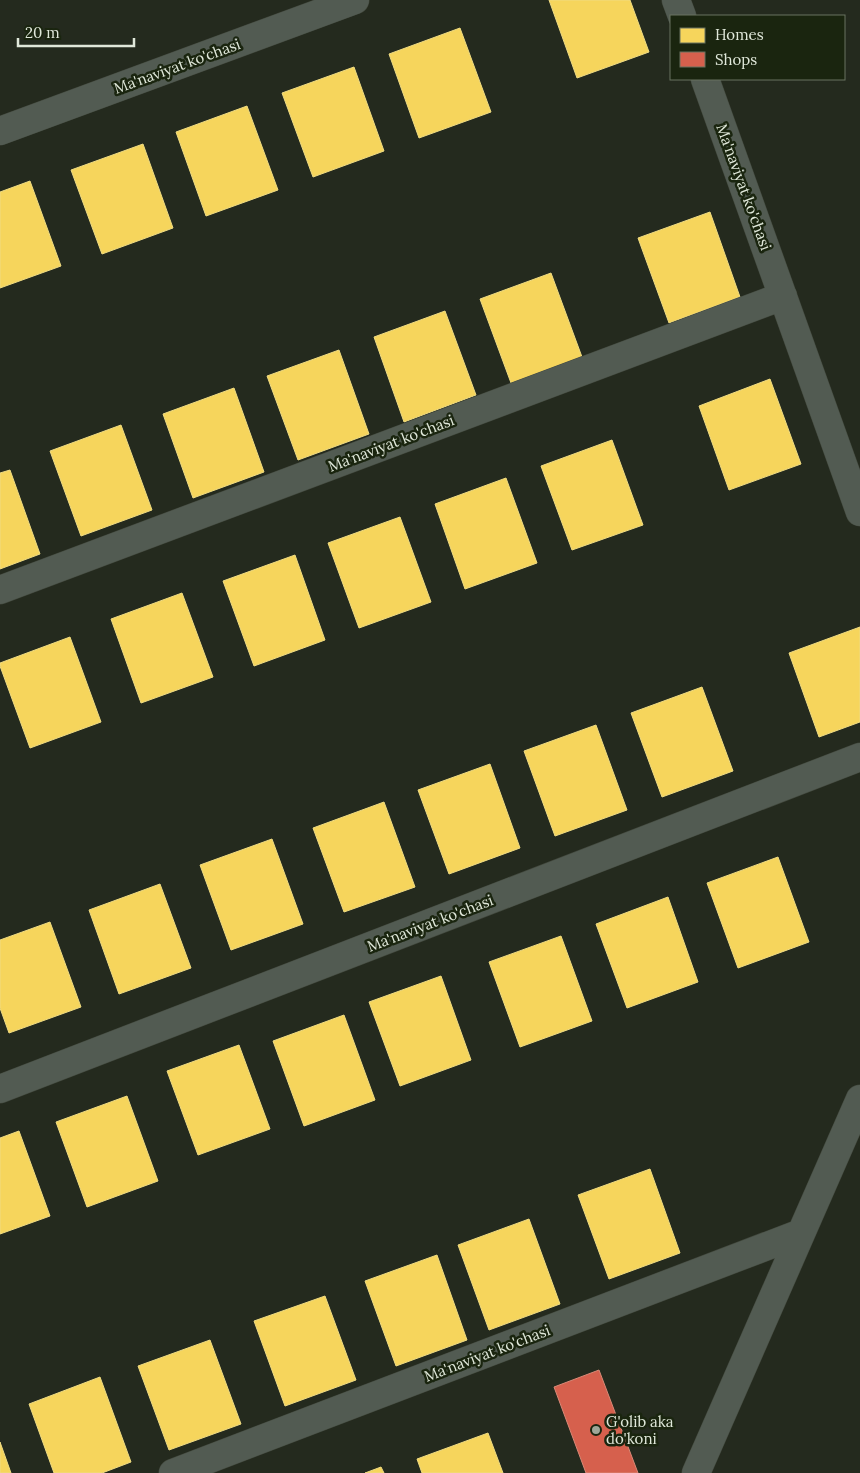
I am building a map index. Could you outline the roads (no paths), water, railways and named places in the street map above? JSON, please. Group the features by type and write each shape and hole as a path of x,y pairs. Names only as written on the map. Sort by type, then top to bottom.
{"street":[{"name":"Ma'naviyat ko'chasi","path":"0,131 354,0"},
{"path":"676,0 682,15"},
{"name":"Ma'naviyat ko'chasi","path":"705,80 860,512"},
{"name":"Ma'naviyat ko'chasi","path":"0,590 783,296"},
{"name":"Ma'naviyat ko'chasi","path":"0,1089 860,757"},
{"path":"696,1473 860,1099"},
{"name":"Ma'naviyat ko'chasi","path":"173,1473 801,1234"}],"place":[{"name":"G'olib aka do'koni","path":"596,1430"}]}
